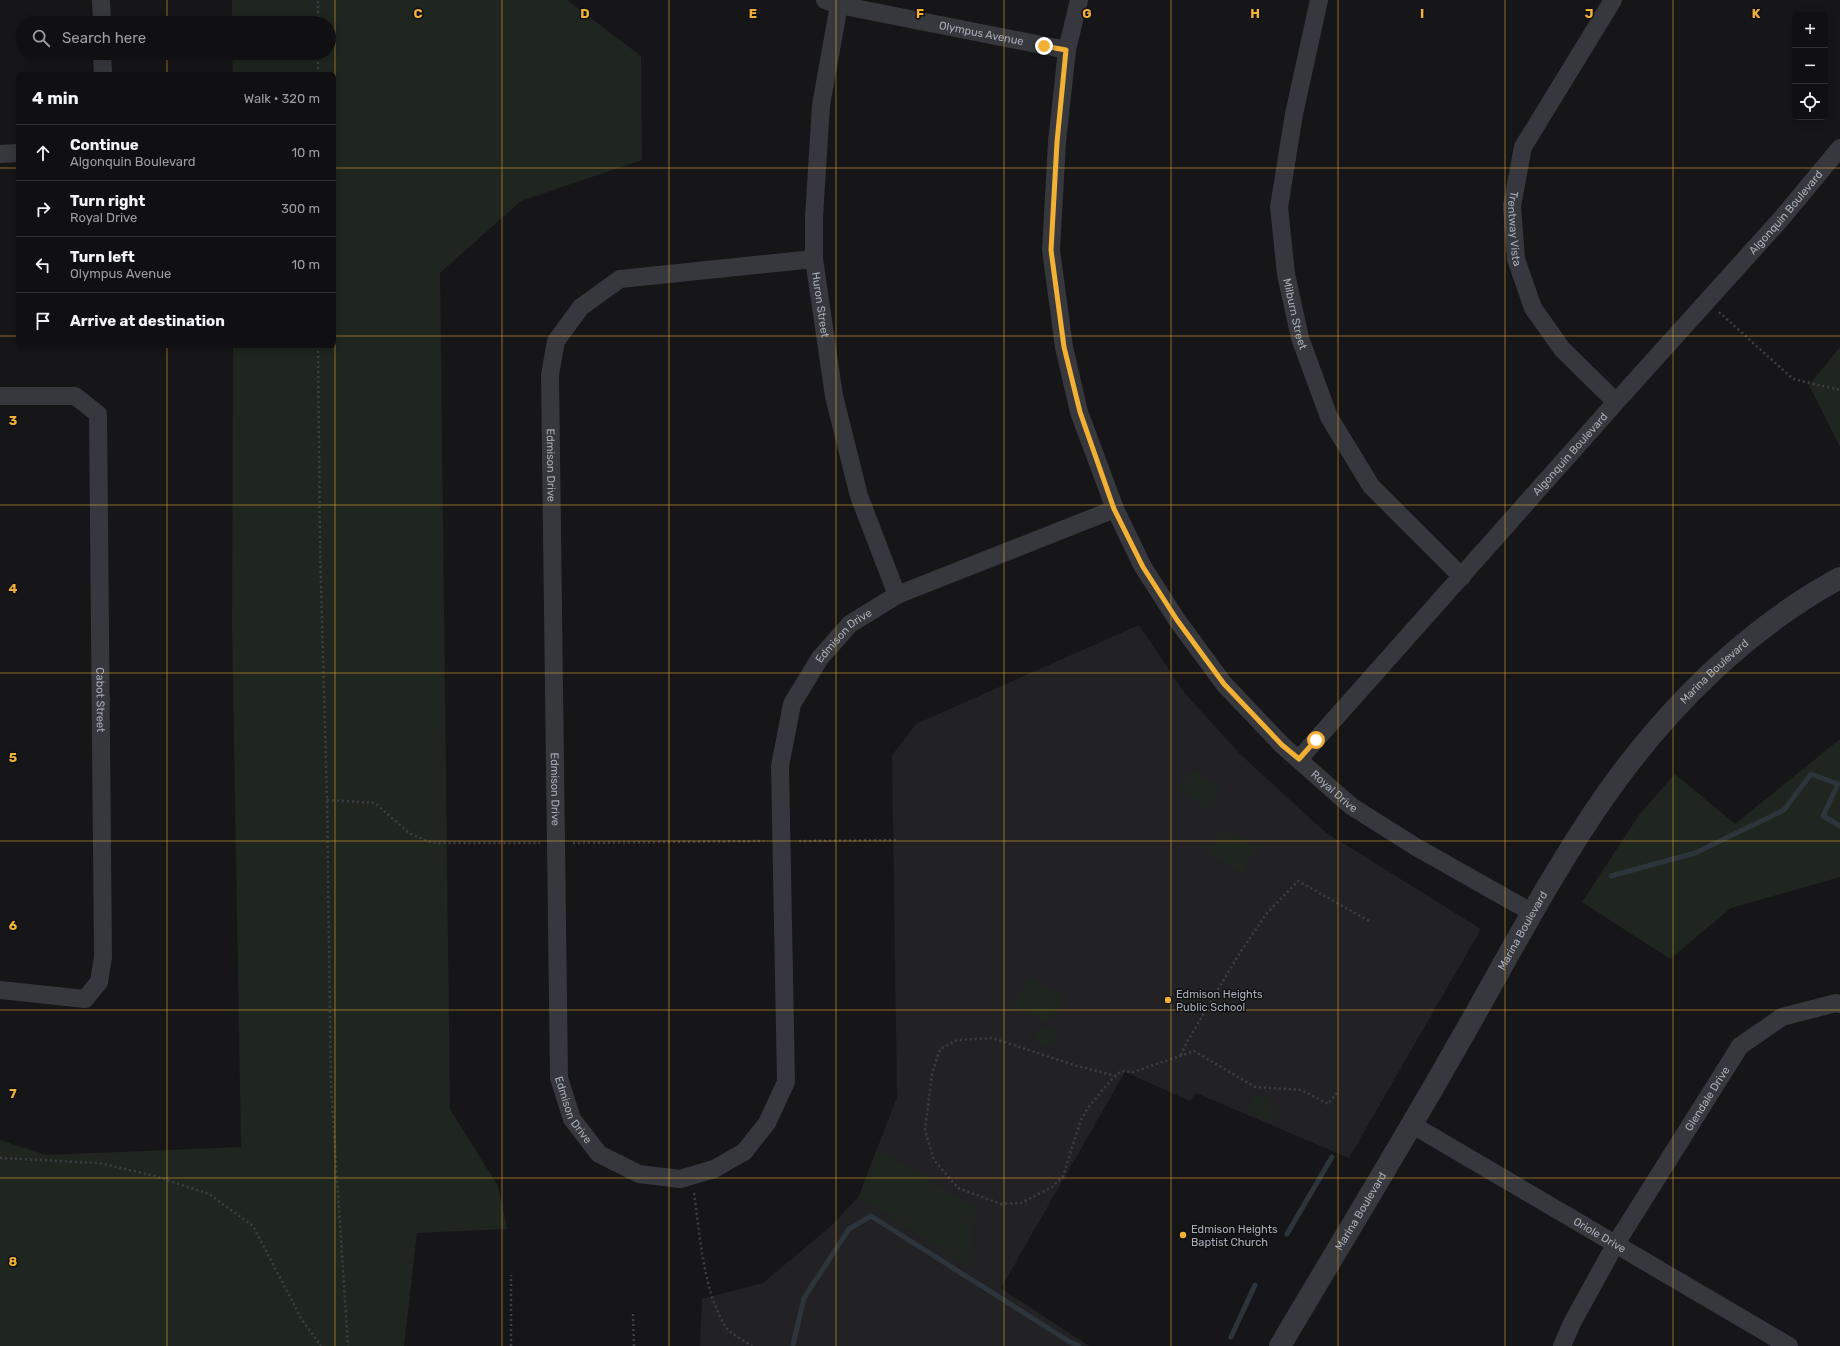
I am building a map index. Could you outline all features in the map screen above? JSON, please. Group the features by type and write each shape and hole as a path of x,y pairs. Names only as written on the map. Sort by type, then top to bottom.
{"street":[{"path":"101,0 102,16"},
{"name":"Royal Drive","path":"1079,0 1066,50 1057,142 1051,250 1064,347 1080,412 1114,509 1143,567 1177,620 1224,684 1282,745 1351,806 1416,847 1533,913"},
{"name":"Milburn Street","path":"1319,0 1294,114 1279,207 1286,274 1300,338 1329,417 1370,486 1462,577"},
{"name":"Trentway Vista","path":"1613,0 1523,146 1512,206 1516,259 1533,308 1562,349 1616,402"},
{"name":"Olympus Avenue","path":"832,2 1066,50"},
{"name":"Huron Street","path":"832,2 821,105 814,217 814,259 834,396 859,496 897,595"},
{"path":"102,60 103,72"},
{"name":"Algonquin Boulevard","path":"1299,759 1616,402 1781,219 1840,148"},
{"path":"0,154 16,154"},
{"name":"Edmison Drive","path":"814,259 620,279 581,307 556,341 550,375 559,1078 572,1119 599,1154 639,1174 680,1179 714,1169 744,1152 768,1123 786,1082 780,766 792,704 820,658 850,624 897,595 1114,509"},
{"name":"Cabot Street","path":"0,396 75,396 98,414 103,957 99,982 85,998 0,990"},
{"name":"Marina Boulevard","path":"1280,1346 1533,913 1605,796 1656,730 1710,673 1771,622 1840,578"},
{"name":"Glendale Drive","path":"1562,1346 1572,1323 1615,1245 1740,1046 1782,1016 1836,1003 1840,1004"},
{"name":"Oriole Drive","path":"1411,1124 1789,1346"}],"path":[{"path":"318,0 318,16"},
{"path":"318,60 318,72"},
{"path":"1706,302 1793,379 1840,390"},
{"path":"318,348 320,549 327,800 331,1087 348,1346"},
{"path":"327,800 375,803 409,833 432,843 898,840"},
{"path":"1181,1055 1187,1042 1240,954 1267,913 1298,881 1371,922"},
{"path":"1116,1076 1074,1065 992,1038 957,1040 940,1049 932,1074 925,1130 934,1160 958,1188 1001,1204 1021,1203 1052,1187 1063,1176 1081,1120 1087,1109 1116,1076 1121,1070 1132,1072 1194,1051 1255,1087 1302,1090 1328,1104 1337,1093"},
{"path":"0,1158 99,1163 155,1176 209,1194 253,1226 302,1320 321,1346"},
{"path":"691,1175 706,1278 726,1328 752,1346"},
{"path":"511,1275 511,1346"},
{"path":"633,1314 634,1346"}],"shaded area":[{"path":"232,0 567,0 641,56 642,160 521,201 440,273 450,1109 498,1186 507,1229 417,1233 404,1346 0,1346 0,1140 46,1155 241,1147 232,626 233,348 336,348 336,72 233,72 232,60 336,60 336,16 232,16"},
{"path":"1840,347 1840,447 1809,385"},
{"name":"Edmison Heights Public School","path":"1139,625 1183,691 1239,753 1325,832 1481,929 1349,1158 1196,1093 1190,1101 1125,1072 1001,1288 1089,1346 700,1346 702,1299 763,1283 832,1225 859,1196 897,1097 892,755 916,724"},
{"path":"1840,739 1840,877 1731,908 1670,959 1582,902 1639,815 1675,774 1735,824"},
{"path":"1194,770 1221,790 1207,810 1180,790"},
{"path":"1223,829 1256,848 1242,874 1208,854"},
{"path":"1031,977 1063,998 1046,1024 1012,1003"},
{"path":"1045,1027 1052,1028 1056,1035 1054,1042 1047,1047 1038,1044 1034,1037 1037,1031"},
{"path":"1255,1094 1280,1108 1271,1123 1247,1110"},
{"path":"877,1149 977,1208 973,1225 969,1268 859,1196"}],"waterway":[{"path":"1611,876 1695,853 1784,810 1811,774 1838,784 1823,816 1840,826"},
{"path":"1287,1234 1332,1157"},
{"path":"793,1345 804,1298 849,1229 871,1216 1070,1342 1079,1346"},
{"path":"1231,1337 1255,1285"}],"place":[{"name":"Edmison Heights Public School","path":"1168,1000"},
{"name":"Edmison Heights Baptist Church","path":"1183,1235"}],"route":[{"path":"1044,46 1066,50 1057,142 1051,250 1064,347 1080,412 1114,509 1143,567 1177,620 1224,684 1282,745 1299,759 1316,740"}]}
